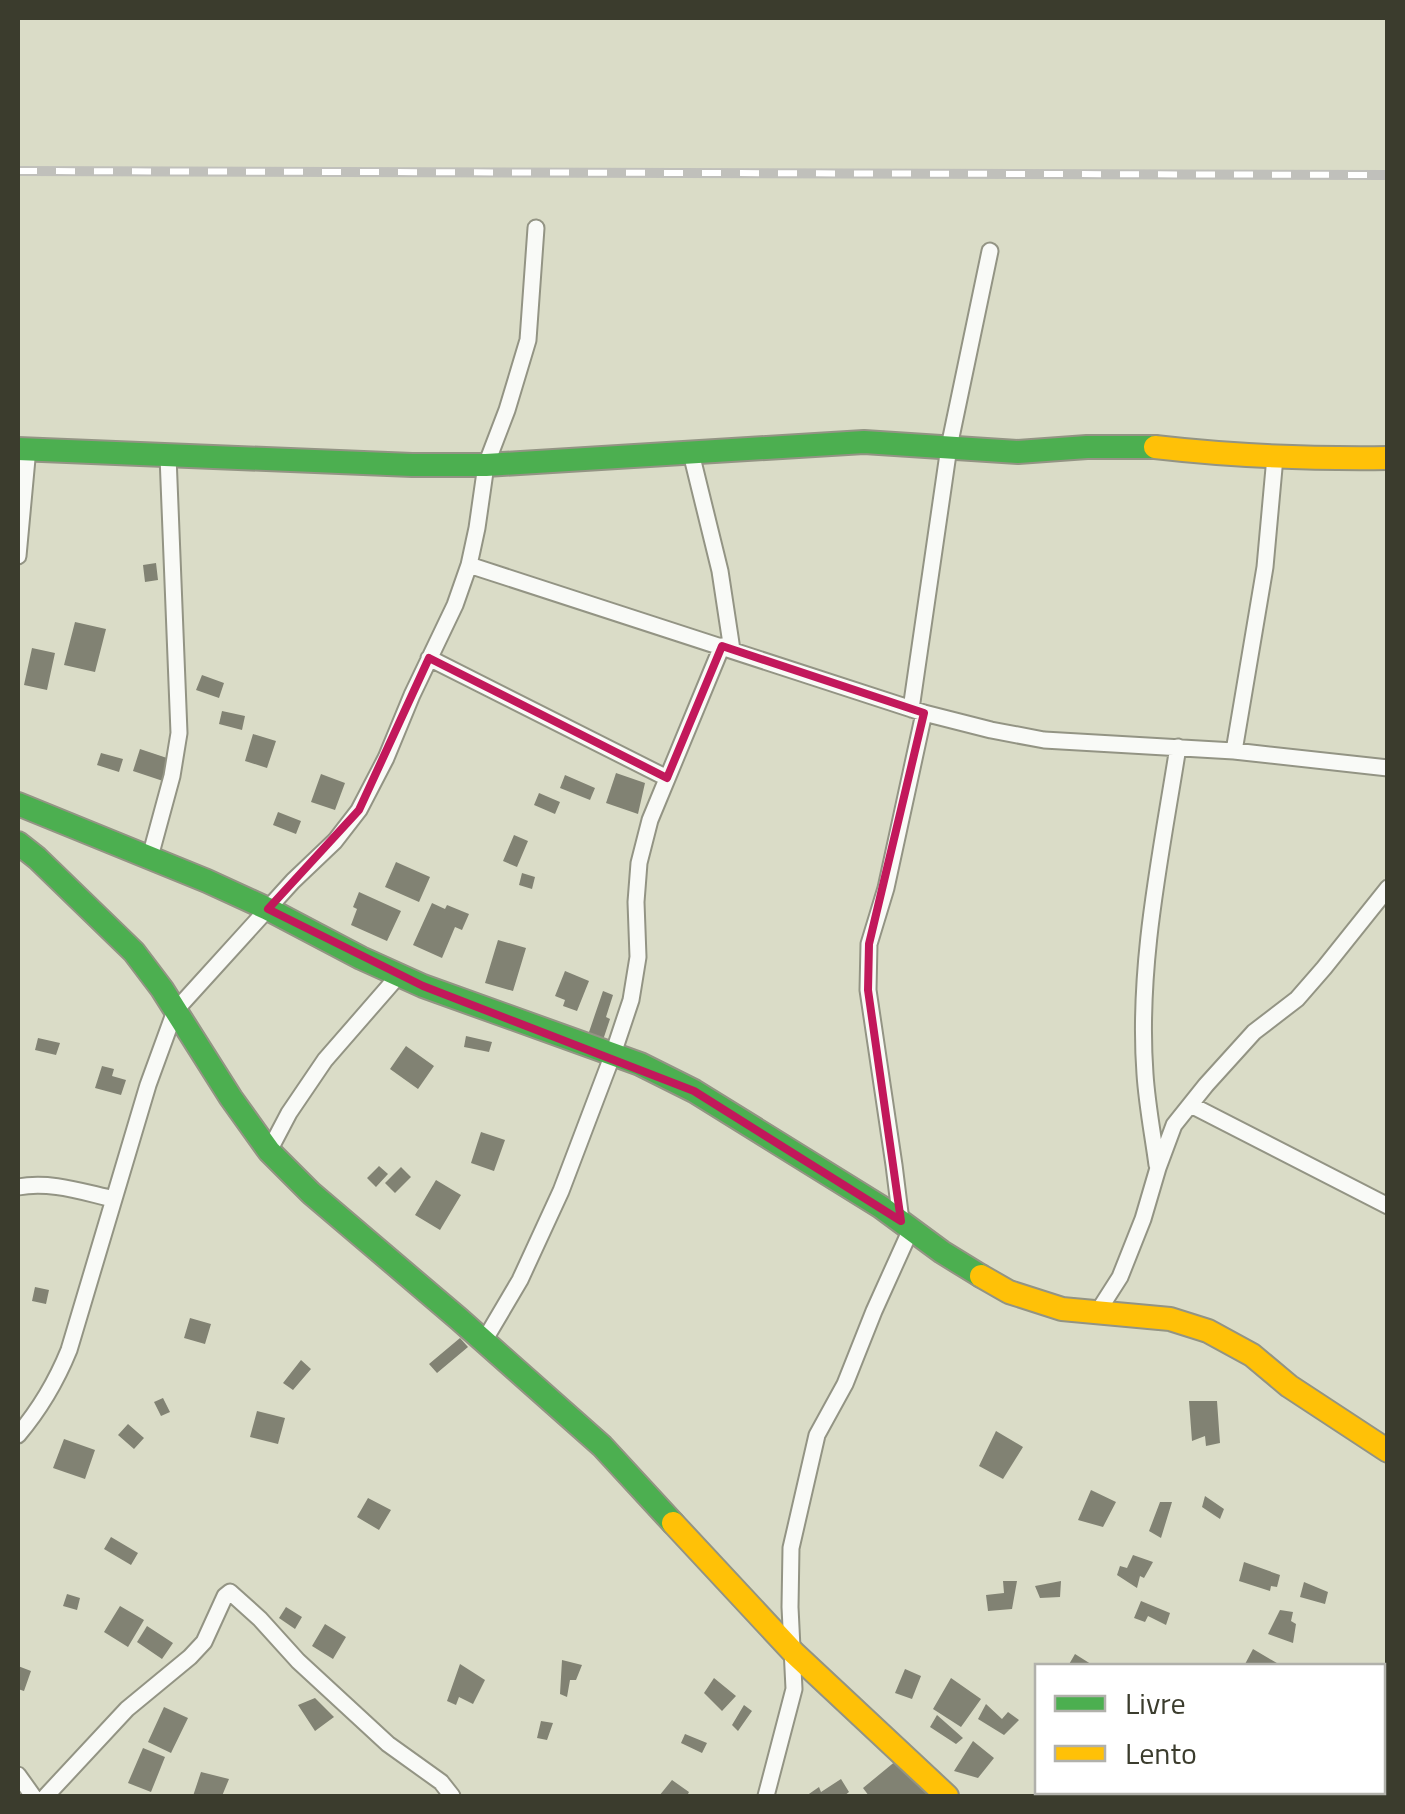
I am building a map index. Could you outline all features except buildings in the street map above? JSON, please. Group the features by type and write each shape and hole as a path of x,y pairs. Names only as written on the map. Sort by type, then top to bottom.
{"street":[{"path":"18,1435 59,1376 148,1085 175,1010 335,841 359,810 454,606 477,528 486,465 528,340 536,228"},
{"path":"766,1796 794,1689 792,1548 818,1435 845,1384 906,1225 868,990 869,944 886,888 917,711 949,447 990,251"},
{"path":"18,556 23,448 412,466 864,442 1018,452 1154,448 1227,455 1388,458"},
{"path":"484,1341 520,1280 561,1191 613,1054 631,1000 638,957 639,863 650,820 727,648 720,571 691,453"},
{"path":"150,856 172,776 179,732 168,456"},
{"path":"1234,751 1265,567 1275,457"},
{"path":"468,565 917,711 991,730 1044,740 1234,751 1388,768"},
{"path":"429,658 668,778"},
{"path":"1158,1168 1144,1074 1145,994 1152,915 1178,748"},
{"path":"18,804 150,856 268,909 423,986 640,1064 694,1091 1009,1292 1062,1310 1170,1319 1208,1332 1252,1355 1289,1386 1388,1451"},
{"path":"18,843 134,952 270,1152 311,1194 602,1446 794,1653 946,1796"},
{"path":"1097,1313 1120,1277 1174,1126 1254,1032 1297,999 1388,888"},
{"path":"270,1152 325,1060 399,975"},
{"path":"1191,1105 1388,1206"},
{"path":"18,1188 56,1186 114,1200"},
{"path":"46,1796 126,1709 204,1642 230,1592 388,1744 441,1782 452,1796"},
{"path":"18,1775 33,1796"}],"highlighted area":[{"path":"722,646 924,713 869,944 868,990 901,1221 694,1091 423,986 268,909 359,810 429,658 667,778"}],"railway":[{"path":"18,171 1388,175"}],"traffic: fast":[{"path":"18,449 486,465 864,442 1018,452 1155,447"},
{"path":"18,804 207,881 423,986 640,1064 694,1091 881,1207 981,1276"},
{"path":"18,843 134,952 269,1151 311,1193 602,1446 673,1523"}],"traffic: slow":[{"path":"1155,447 1272,456 1388,458"},
{"path":"981,1276 1009,1292 1062,1309 1170,1319 1208,1331 1252,1355 1289,1386 1388,1451"},
{"path":"673,1523 794,1653 947,1796"}]}
